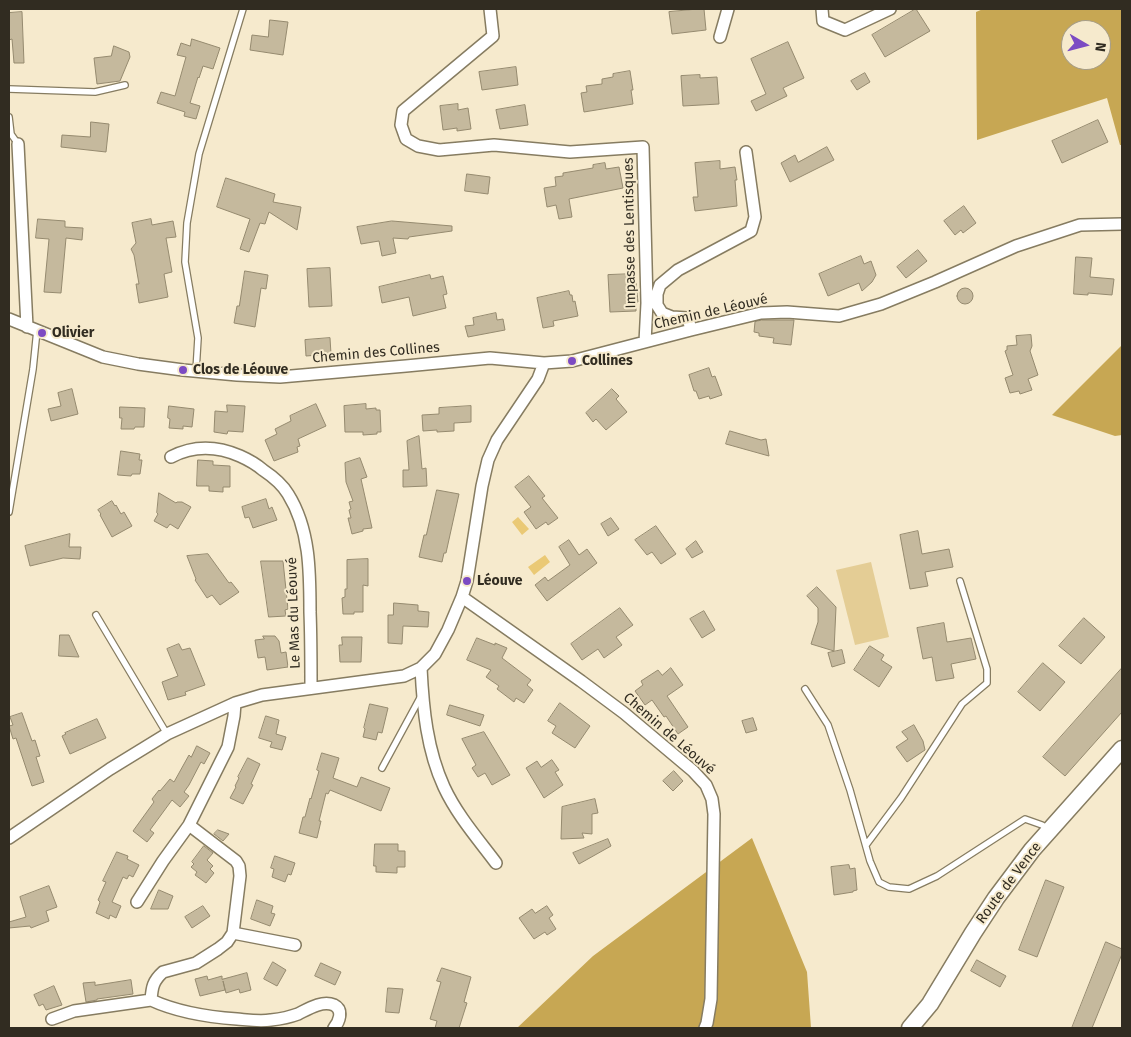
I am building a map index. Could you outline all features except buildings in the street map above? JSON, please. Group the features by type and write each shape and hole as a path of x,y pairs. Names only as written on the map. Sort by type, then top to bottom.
{"main road":[{"name":"Route de Vence","path":"910,1028 930,1004 996,898 1032,850 1122,749"}],"street":[{"name":"Impasse des Lentisques","path":"490,9 493,36 403,111 401,125 406,139 418,146 439,150 494,144 570,152 643,147 647,303 645,342"},
{"path":"720,37 728,9"},
{"path":"822,9 823,21 845,30 890,9"},
{"path":"18,144 32,329"},
{"path":"691,330 688,318 672,317 662,313 657,305 657,294 660,285 678,270 751,231 755,217 746,152"},
{"name":"Chemin de Léouvé","path":"544,363 572,361 761,313 787,312 839,316 881,304 1016,246 1080,225 1122,224"},
{"name":"Chemin des Collines","path":"9,319 103,357 138,364 236,375 280,376 490,358 544,363"},
{"path":"9,838 167,734 217,710 262,695 404,676 421,668 435,654 462,597 467,581 488,460 497,440 538,378 544,363"},
{"name":"Le Mas du Léouvé","path":"171,457 183,450 204,447 230,451 250,460 271,476 287,492 298,515 306,544 310,574 311,688"},
{"name":"Chemin de Léouvé","path":"462,597 624,713 706,785 712,799 714,814 710,999 707,1023 704,1028"},
{"path":"421,668 423,706 431,751 444,787 458,812 496,863"},
{"path":"137,902 189,825 228,748 234,716 234,703"},
{"path":"151,1000 154,981 163,972 196,964 218,949 233,933 240,876 239,866 236,860 189,825"},
{"path":"233,933 295,945"},
{"path":"52,1019 74,1010 151,1000 161,1005 211,1017 259,1021 273,1020 296,1014 321,1004 329,1004 336,1006 340,1014 334,1028"}],"lane":[{"path":"196,371 198,338 186,262 187,223 199,154 243,9"},
{"path":"9,89 95,92 125,85"},
{"path":"9,117 11,134 18,144"},
{"path":"9,512 33,369 32,329"},
{"path":"866,845 901,798 962,704 987,683 987,669 960,581"},
{"path":"96,615 167,734"},
{"path":"806,689 828,725 879,882 889,887 909,889 937,876 1025,819 1050,830"},
{"path":"382,768 423,694"}],"shaded area":[{"path":"983,9 1122,9 1122,145 1120,145 1107,98 977,140 976,12"},
{"path":"1122,345 1122,435 1115,436 1052,415"},
{"path":"518,517 529,529 522,535 512,522"},
{"path":"545,555 550,562 534,575 528,567"},
{"path":"871,562 889,637 855,645 836,570"},
{"path":"752,838 807,972 811,1028 517,1028 593,956"}],"place":[{"name":"Olivier","path":"42,333"},
{"name":"Collines","path":"572,361"},
{"name":"Clos de Léouve","path":"183,370"},
{"name":"Léouve","path":"467,581"}]}
